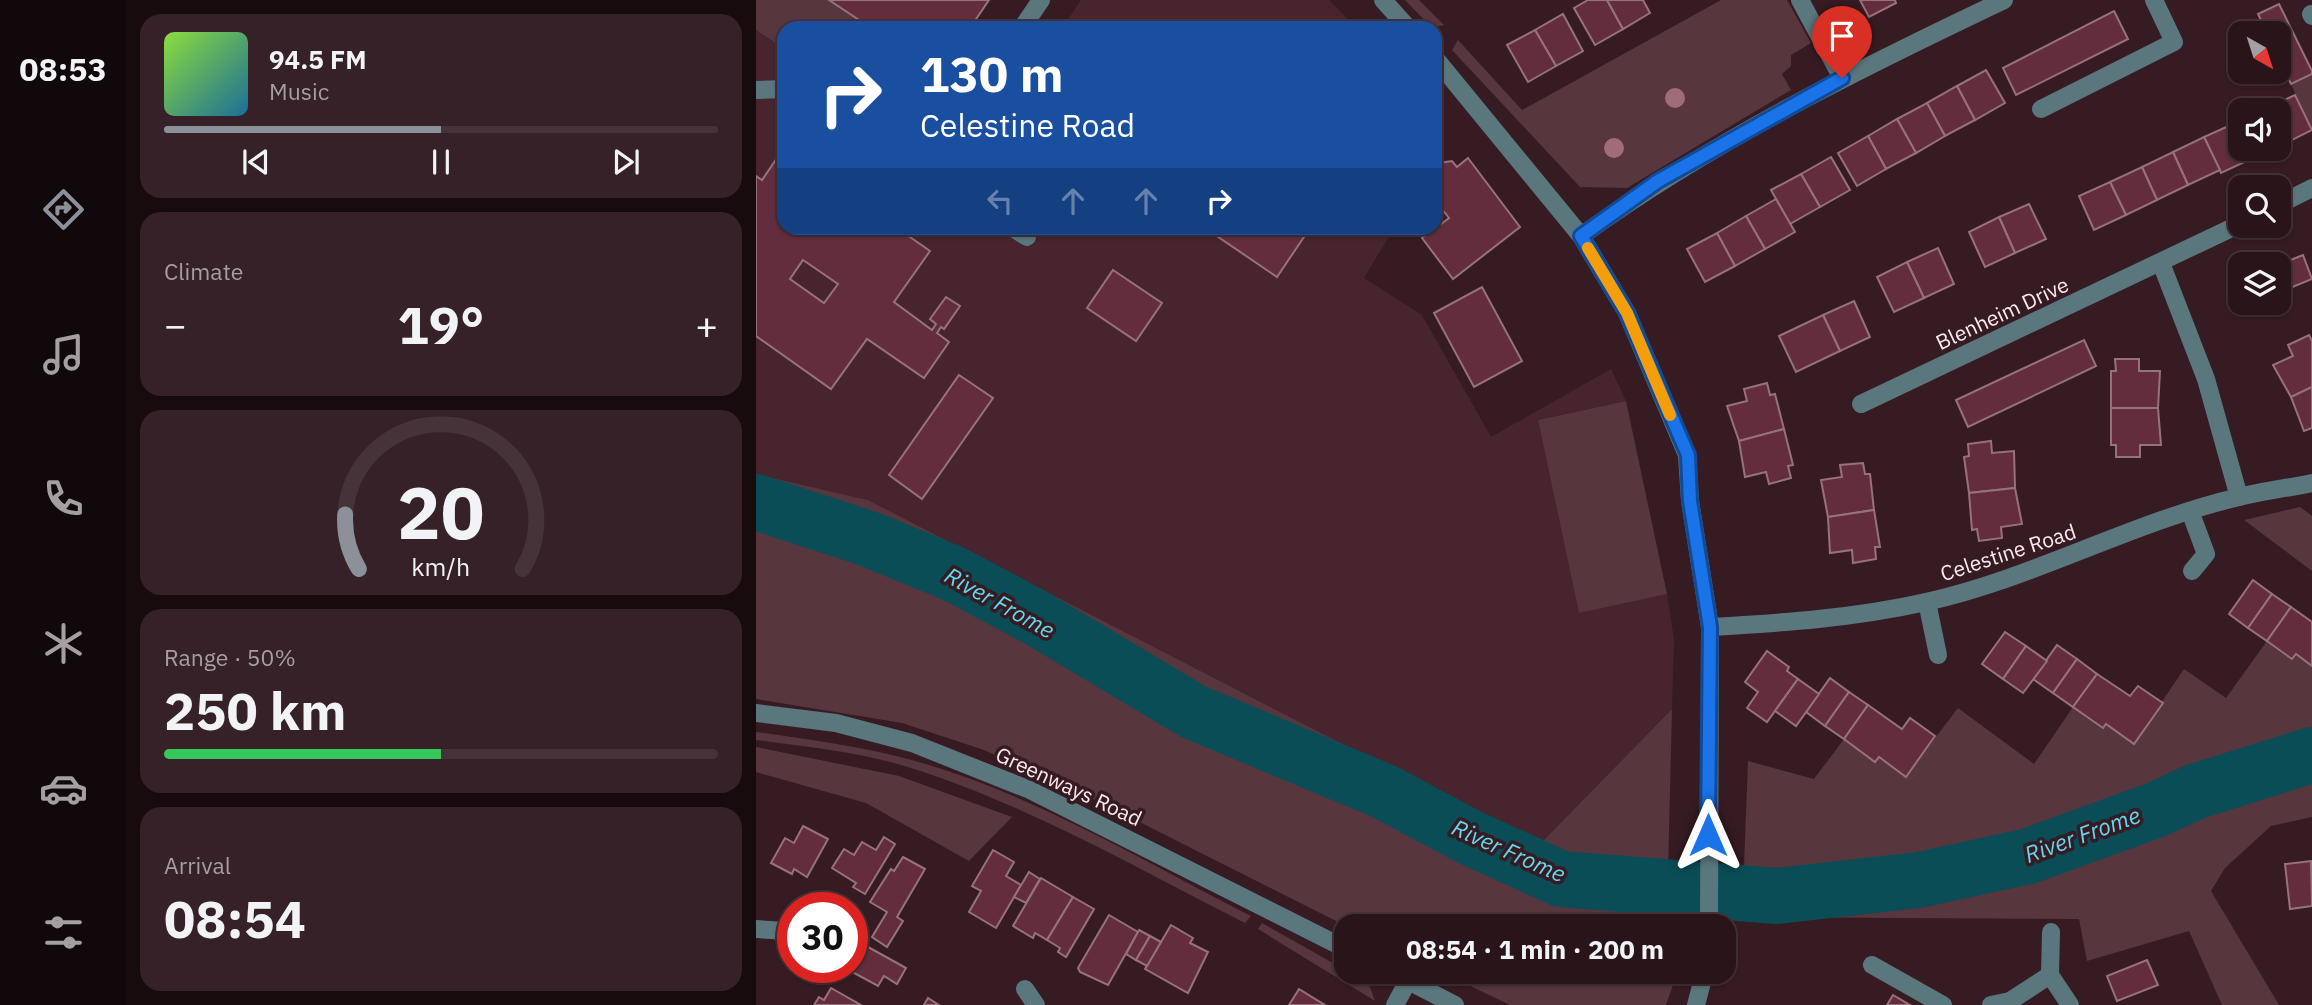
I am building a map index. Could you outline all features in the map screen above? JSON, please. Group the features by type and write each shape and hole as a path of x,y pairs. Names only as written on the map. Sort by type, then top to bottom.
{"street":[{"path":"1027,21 1041,0"},
{"path":"1383,0 1402,21"},
{"path":"1800,0 1842,78"},
{"path":"1581,236 1669,174 1842,78 2004,0"},
{"path":"2041,109 2174,43 2154,0"},
{"path":"1442,67 1581,236 1627,313 1688,455 1690,501 1710,627 1709,914"},
{"path":"756,90 777,89"},
{"path":"2291,198 2312,188"},
{"name":"Blenheim Drive","path":"1861,404 2228,230"},
{"path":"2161,263 2206,379 2238,497"},
{"name":"Celestine Road","path":"1710,627 1813,621 1927,602 2044,567 2190,511 2238,497 2312,483"},
{"path":"2190,511 2206,554 2192,571"},
{"path":"1927,602 1938,654"},
{"name":"Greenways Road","path":"756,713 836,723 912,743 1018,785 1334,943"},
{"path":"756,929 777,930"},
{"path":"2051,932 2050,975 2070,1005"},
{"path":"1872,965 1943,1005"},
{"path":"1991,1005 2010,1001 2050,975"},
{"path":"1395,1005 1406,984"},
{"path":"1414,984 1455,1005"},
{"path":"1696,1005 1702,984"},
{"path":"1025,989 1036,1005"}],"shaded area":[{"path":"756,0 829,0 860,21 777,21 777,44 756,30"},
{"path":"1081,0 1329,0 1350,21 1067,21"},
{"path":"1405,0 1419,0 1440,21 1425,21"},
{"path":"1721,0 1787,0 1811,43 1791,55 1791,66 1782,74 1791,90 1627,188 1580,187 1452,50 1458,40 1522,110"},
{"path":"756,30 777,44 777,235 1390,235 1364,278 1422,315 1491,437 1611,369 1626,401 1538,420 1579,612 1667,594 1674,639 1672,709 1539,845 868,500 756,474"},
{"path":"2312,74 2312,131 2291,84"},
{"path":"1626,401 1667,594 1579,613 1538,420"},
{"path":"756,474 868,500 1539,845 1672,709 1667,913 1686,914 1334,914 1334,920 1056,780 981,749 902,723 756,699"},
{"path":"2300,507 2312,516 2312,571 2244,520"},
{"path":"2267,641 2292,659 2296,654 2312,666 2312,746 1955,869 2030,861 2312,762 2312,817 2271,826 2225,868 2211,891 2279,1005 2222,1005 2189,931 2087,961 2079,919 1742,917 1748,761 1814,779 1844,739 1875,762 1879,757 1906,776 1958,708 2034,764 2073,707 2103,728 2106,724 2134,743 2184,669 2226,698"},
{"path":"756,732 870,750 908,759 997,789 1083,828 1251,916 1245,923 1080,838 952,782 871,757 756,740"},
{"path":"756,747 899,776 1012,817 969,861 866,803 756,772"},
{"path":"1262,923 1334,964 1334,976 1258,929"},
{"path":"1347,984 1367,984 1375,1001"},
{"path":"1466,984 1673,984 1666,1005 1510,1005"}],"building":[{"path":"829,0 989,0 975,21 860,21"},
{"path":"1588,0 1607,0 1623,29 1595,45 1574,8"},
{"path":"1607,0 1643,0 1650,13 1623,29"},
{"path":"1860,0 1895,0 1896,3 1869,17"},
{"path":"2279,4 2287,21 2261,21 2258,14"},
{"path":"2114,11 2128,39 2016,95 2003,68"},
{"path":"1563,14 1583,51 1556,66 1535,30"},
{"path":"2291,28 2312,71 2312,74 2291,84"},
{"path":"1535,30 1556,66 1528,82 1507,45"},
{"path":"1986,70 2005,103 1975,120 1957,86"},
{"path":"1957,86 1975,120 1945,136 1927,103"},
{"path":"2295,95 2312,130 2291,140 2291,98 2289,98"},
{"path":"1927,103 1945,136 1916,153 1897,119"},
{"path":"1897,119 1916,153 1886,169 1868,136"},
{"path":"2228,126 2228,161 2247,161 2221,173 2204,137"},
{"path":"1868,136 1886,169 1857,186 1838,153"},
{"path":"2204,137 2220,170 2188,185 2173,152"},
{"path":"2173,152 2188,185 2157,200 2142,167"},
{"path":"1831,157 1850,190 1820,207 1801,174"},
{"path":"777,158 777,235 907,235 930,251 894,302 932,330 936,324 930,319 946,297 960,306 944,329 941,327 937,333 949,342 924,378 867,339 831,389 756,336 756,176 762,180","holes":["803,260 838,284 824,303 790,279"]},
{"path":"1468,158 1520,227 1453,279 1422,238 1426,235 1442,235 1442,223 1449,218 1442,209 1442,163 1452,161 1457,167"},
{"path":"2142,167 2157,200 2126,215 2110,182"},
{"path":"1801,174 1820,207 1790,224 1771,190"},
{"path":"2110,182 2126,215 2094,230 2079,196"},
{"path":"1776,199 1795,232 1765,249 1746,216"},
{"path":"2029,204 2046,239 2015,253 1999,217"},
{"path":"1746,216 1765,249 1735,266 1717,233"},
{"path":"1999,217 2015,253 1985,267 1969,232"},
{"path":"1717,233 1735,266 1705,282 1687,249"},
{"path":"1215,235 1305,235 1277,277"},
{"path":"1938,248 1954,284 1924,298 1907,262"},
{"path":"2303,255 2312,279 2291,288 2291,260"},
{"path":"1907,262 1924,298 1894,312 1877,277"},
{"path":"1113,270 1162,303 1136,341 1087,308"},
{"path":"1482,287 1522,361 1474,387 1434,313"},
{"path":"1854,301 1870,337 1840,351 1823,315"},
{"path":"1823,315 1840,351 1796,372 1779,336"},
{"path":"2309,335 2312,341 2312,387 2291,397 2273,365 2293,356 2288,345"},
{"path":"2084,340 2096,366 1968,427 1956,400"},
{"path":"2115,359 2139,359 2139,371 2160,371 2158,408 2111,408 2111,371 2116,371"},
{"path":"959,375 993,398 922,499 889,475"},
{"path":"1767,383 1770,395 1775,394 1784,429 1739,441 1727,406 1747,401 1744,389"},
{"path":"2312,387 2312,428 2304,431 2291,397"},
{"path":"2111,408 2158,408 2161,445 2140,445 2140,457 2116,457 2116,445 2111,445"},
{"path":"1784,429 1793,465 1788,466 1791,478 1769,484 1766,472 1745,477 1739,441"},
{"path":"1991,441 1992,453 2014,451 2015,488 1969,493 1964,457 1969,456 1968,444"},
{"path":"1863,463 1865,474 1870,474 1874,510 1828,517 1821,480 1842,477 1840,465"},
{"path":"2015,488 2022,524 2001,527 2002,538 1979,541 1977,529 1972,530 1969,493"},
{"path":"1874,510 1880,547 1875,547 1876,559 1853,563 1852,550 1830,553 1828,517"},
{"path":"2253,580 2272,594 2248,628 2229,614"},
{"path":"2272,594 2291,607 2267,641 2248,628"},
{"path":"2291,607 2312,622 2312,666 2296,654 2292,659 2267,641"},
{"path":"2005,632 2026,646 2003,679 1982,664"},
{"path":"2057,645 2077,659 2053,693 2033,679"},
{"path":"2026,646 2047,661 2023,693 2003,679"},
{"path":"1767,651 1789,667 1787,671 1798,679 1767,722 1747,708 1758,692 1745,682"},
{"path":"2077,659 2097,674 2073,707 2053,693"},
{"path":"2097,674 2130,696 2138,686 2163,703 2134,744 2106,724 2103,728 2073,707"},
{"path":"1830,678 1849,692 1825,726 1806,712"},
{"path":"1798,679 1819,694 1796,726 1775,711"},
{"path":"1849,692 1868,705 1844,739 1825,726"},
{"path":"1868,705 1902,729 1910,718 1935,736 1906,777 1879,757 1875,762 1844,739"},
{"path":"803,826 828,839 807,877 794,869 792,874 771,863 785,838 794,843"},
{"path":"884,837 895,844 866,892 853,887 856,883 832,868 844,849 854,855 862,842 876,850"},
{"path":"993,850 1014,862 1006,876 1021,885 996,928 969,912 981,891 972,886"},
{"path":"903,857 925,869 897,917 903,921 887,947 872,937 887,912 870,902 891,869 894,871"},
{"path":"2311,861 2312,906 2290,909 2285,864"},
{"path":"1029,872 1040,879 1026,903 1014,897"},
{"path":"1041,878 1073,897 1047,940 1035,933 1033,938 1013,926"},
{"path":"1073,897 1094,909 1066,957 1058,952 1060,948 1047,940"},
{"path":"1109,915 1138,932 1108,985 1080,972 1078,968"},
{"path":"1171,925 1193,938 1190,943 1208,952 1188,993 1145,969"},
{"path":"1139,930 1150,936 1136,960 1126,954"},
{"path":"1150,936 1161,942 1147,966 1136,960"},
{"path":"868,947 906,968 897,984 884,976 878,986 868,981"},
{"path":"2147,960 2158,985 2117,1001 2107,976"},
{"path":"831,988 861,1005 814,1005 819,997 824,1000"},
{"path":"1299,989 1325,1005 1289,1005"},
{"path":"1893,995 1910,1005 1887,1005"},
{"path":"928,998 939,1005 924,1005"}],"waterway":[{"name":"River Frome","path":"756,502 866,538 952,573 1033,616 1194,712 1385,792 1469,837 1561,879 1777,896 1919,880 2029,856 2158,809 2194,792 2312,755"}],"slow traffic":[{"path":"1588,248 1627,313 1670,415"}],"route":[{"path":"1708,835 1710,627 1690,501 1688,455 1627,313 1581,236 1658,181 1842,78"}]}
